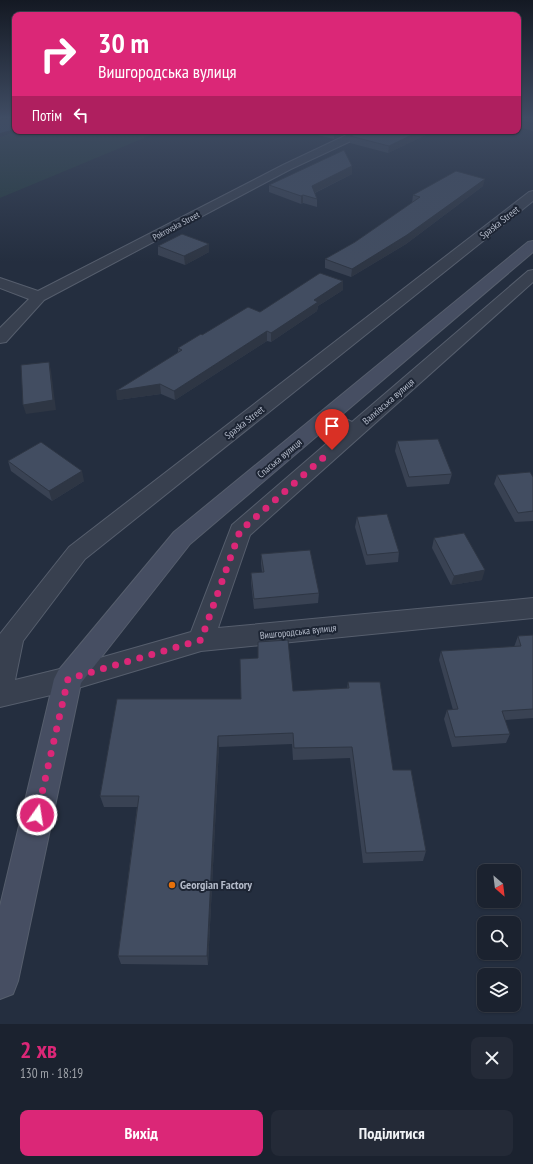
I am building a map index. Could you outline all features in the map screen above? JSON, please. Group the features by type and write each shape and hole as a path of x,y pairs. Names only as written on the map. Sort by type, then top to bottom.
{"street":[{"name":"Pokrovska Street","path":"0,338 39,297 287,167"},
{"name":"Spaska Street","path":"0,684 11,638 77,553 533,195"},
{"name":"Спаська вулиця","path":"68,679 182,538 328,418 533,245"},
{"name":"Валківська вулиця","path":"201,640 240,531 533,274"},
{"path":"0,283 39,297"},
{"path":"328,418 354,430"},
{"name":"Вишгородська вулиця","path":"0,694 68,679 201,640 533,608"},
{"path":"0,982 68,679"}],"green space":[{"path":"0,167 75,167 0,198"}],"building":[{"path":"308,167 350,167 312,186 317,199 303,195 301,196 269,185"},
{"path":"456,171 485,179 407,235 352,269 325,259 355,242 420,197 413,195"},
{"path":"182,234 209,244 184,256 158,246"},
{"path":"320,273 343,281 314,300 318,302 271,333 267,331 174,391 160,384 116,391 182,350 178,348 201,334 202,335 248,307 260,312"},
{"path":"49,362 53,400 23,405 21,365"},
{"path":"438,439 452,474 409,477 397,441"},
{"path":"41,442 82,471 49,491 8,461"},
{"path":"530,472 533,477 533,511 518,513 497,475"},
{"path":"387,514 399,552 367,555 357,517"},
{"path":"464,533 485,570 454,576 434,538"},
{"path":"310,550 319,593 254,599 251,573 264,572 261,554"},
{"path":"533,635 533,709 502,711 510,734 455,737 447,710 458,709 441,651 521,646 518,636"},
{"path":"288,640 293,691 349,688 348,682 380,682 393,770 411,770 426,851 366,853 352,747 294,748 293,733 218,736 207,956 118,956 139,796 100,796 117,699 241,699 240,659 258,658 258,642"}],"place":[{"name":"Georgian Factory","path":"172,885"}],"route":[{"path":"37,815 68,679 201,640 240,531 332,450"}]}
